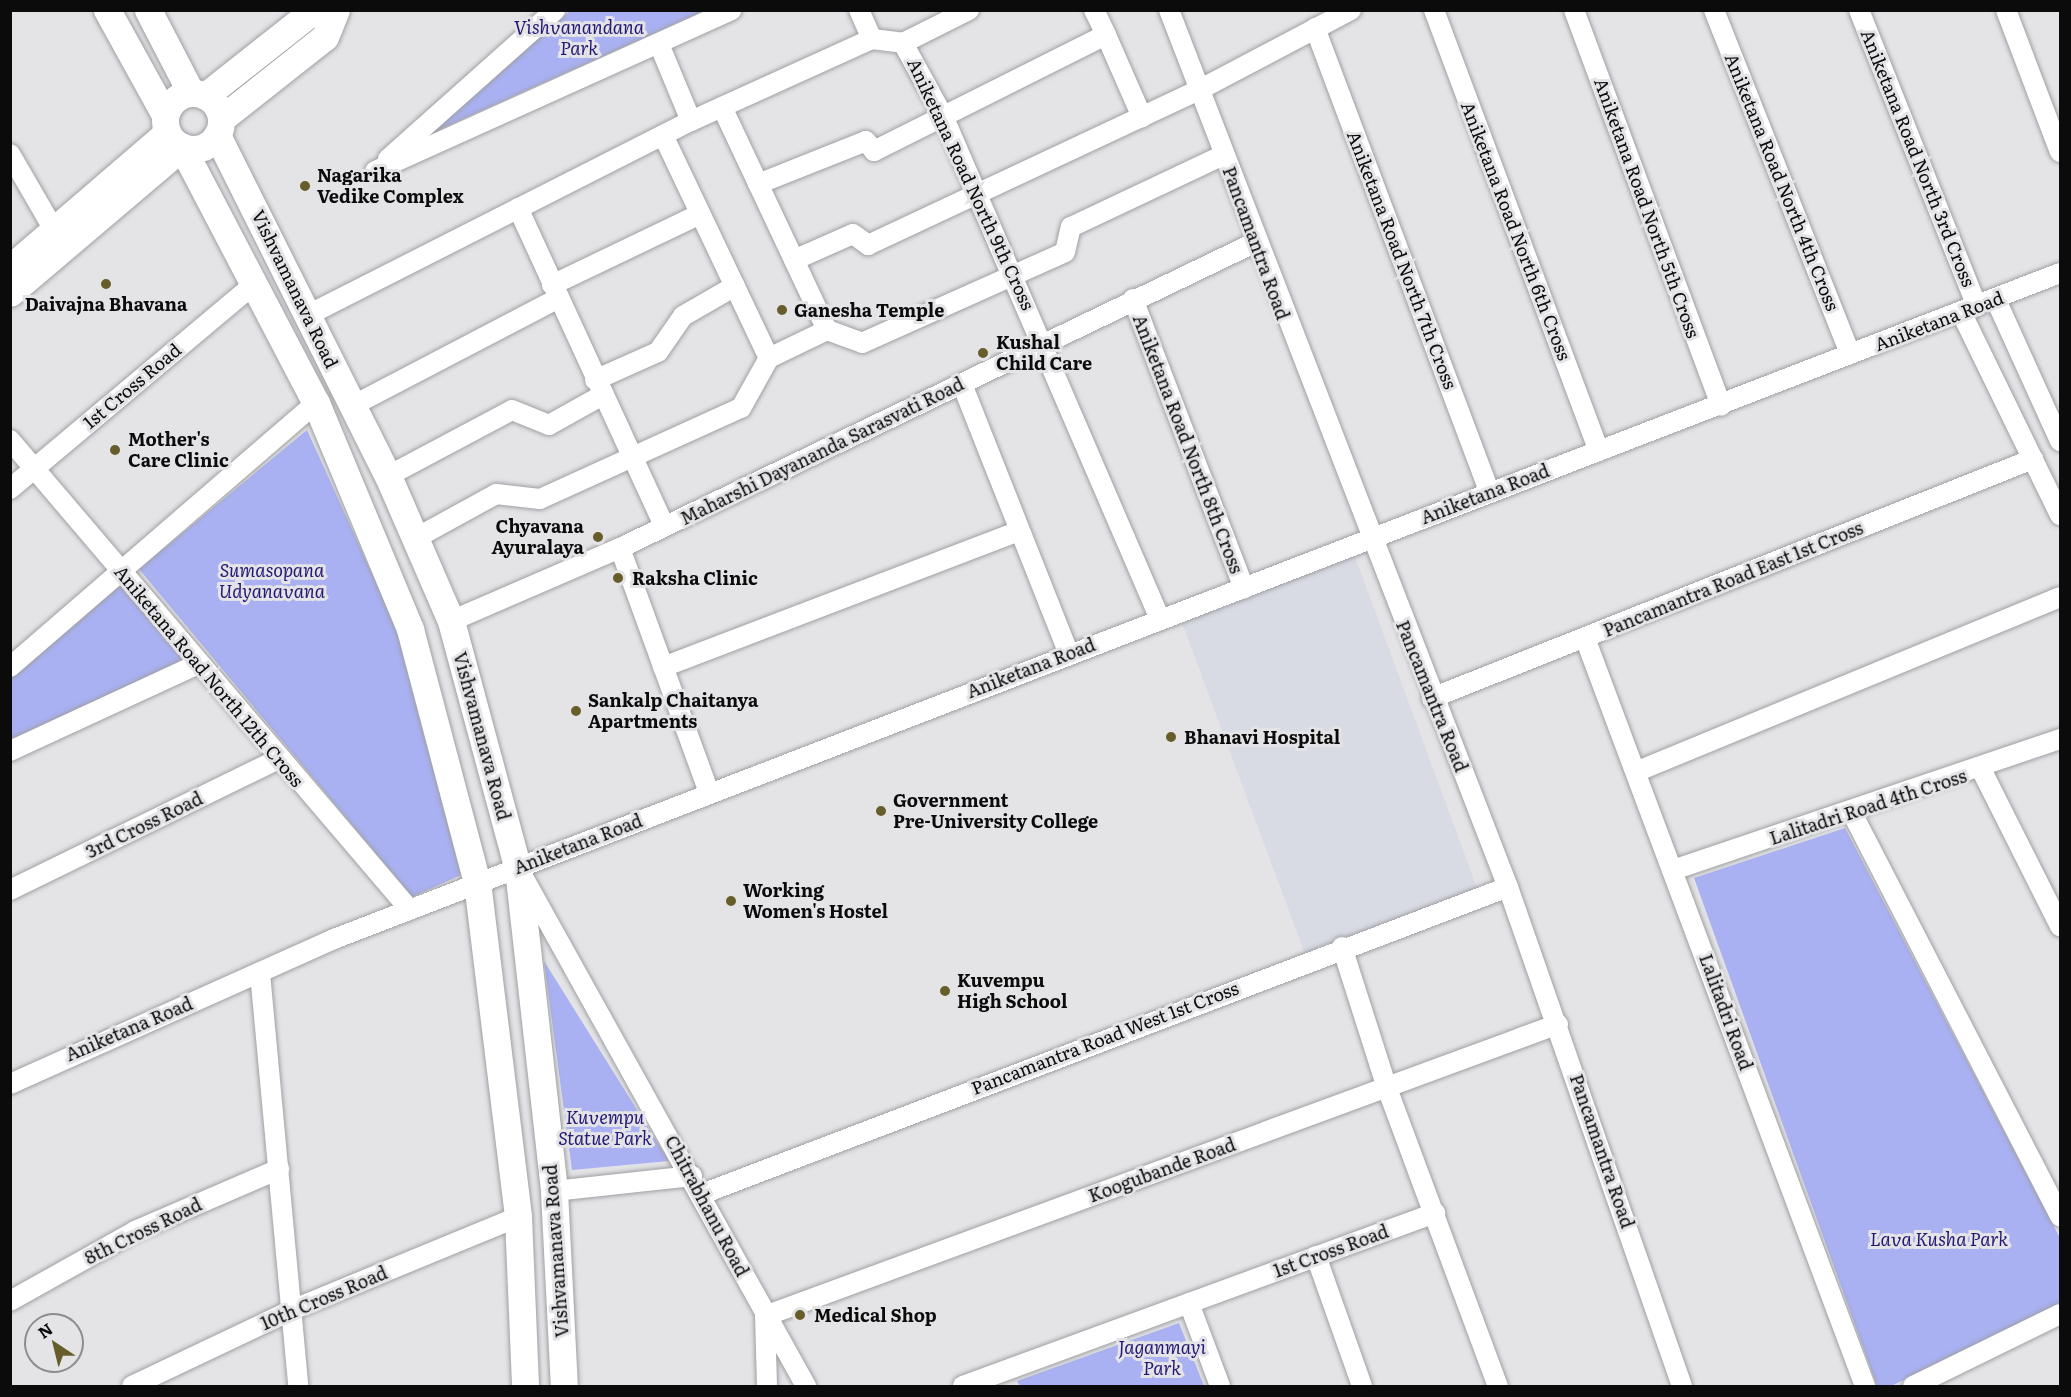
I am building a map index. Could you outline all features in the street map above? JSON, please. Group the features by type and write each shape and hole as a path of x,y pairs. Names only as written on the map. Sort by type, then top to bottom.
{"main road":[{"name":"Vishvamanava Road","path":"107,10 316,403 410,629 477,882 518,1217 525,1386"},
{"path":"148,10 198,94"},
{"path":"10,293 171,132 174,100 198,94 314,10"},
{"path":"171,132 198,149 219,127 325,37 336,10"},
{"name":"Vishvamanava Road","path":"198,94 219,127 352,406 388,476 451,621 518,869 554,1191 564,1386"},
{"path":"10,268 171,132"}],"street":[{"path":"555,10 375,171 731,10"},
{"path":"309,314 691,121 872,39 859,10"},
{"path":"903,43 969,10"},
{"path":"1094,10 1142,117"},
{"name":"Pancamantra Road","path":"1168,10 1254,243 1508,887 1558,1024 1682,1386"},
{"path":"794,260 852,234 868,244 1199,90 1350,10"},
{"name":"Aniketana Road North 6th Cross","path":"1434,10 1599,451"},
{"name":"Aniketana Road North 5th Cross","path":"1574,10 1720,406"},
{"name":"Aniketana Road North 4th Cross","path":"1714,10 1850,354"},
{"name":"Aniketana Road North 3rd Cross","path":"1859,10 1978,306"},
{"path":"2006,10 2061,152"},
{"name":"Aniketana Road North 7th Cross","path":"1315,28 1489,491"},
{"path":"758,184 866,141 874,151 1106,35"},
{"name":"Aniketana Road North 9th Cross","path":"872,39 903,43 944,118 1045,342 1160,619"},
{"path":"659,44 691,121"},
{"path":"722,107 827,330 862,343 1065,252 1071,226 1223,155"},
{"path":"663,135 769,358"},
{"path":"10,154 54,230"},
{"path":"518,208 664,526"},
{"path":"352,406 700,214"},
{"name":"Maharshi Dayananda Sarasvati Road","path":"451,621 620,548 962,384 1132,299 1254,243"},
{"name":"Aniketana Road","path":"10,1084 63,1056 477,882 518,869 709,792 1370,540 1489,491 1720,406 2061,273"},
{"name":"1st Cross Road","path":"10,489 254,284"},
{"path":"388,476 512,410 549,425 599,388 658,352 683,316 735,286"},
{"name":"Aniketana Road North 8th Cross","path":"1132,299 1244,588"},
{"path":"1978,306 2061,441"},
{"path":"1978,306 2033,459 2061,515"},
{"path":"416,538 496,495 540,499 632,455 741,408 769,358 827,330"},
{"path":"962,384 1069,654"},
{"path":"10,667 119,567 316,403"},
{"name":"Aniketana Road North 12th Cross","path":"10,440 36,468 278,759 410,910"},
{"name":"Pancamantra Road East 1st Cross","path":"1432,698 2033,459"},
{"path":"663,666 1019,531"},
{"path":"620,548 709,792"},
{"path":"1638,771 2061,597"},
{"name":"Lalitadri Road","path":"1585,638 1638,771 1865,1386"},
{"path":"10,751 198,664"},
{"name":"Lalitadri Road 4th Cross","path":"1673,870 1852,813 2061,739"},
{"name":"3rd Cross Road","path":"10,890 278,759"},
{"path":"1981,769 2061,926"},
{"path":"1852,813 2061,1216"},
{"name":"Chitrabhanu Road","path":"518,869 692,1176 765,1316 806,1386"},
{"name":"Pancamantra Road West 1st Cross","path":"702,1194 1342,947 1508,887"},
{"path":"1342,947 1387,1088 1498,1386"},
{"path":"260,974 298,1386"},
{"name":"Koogubande Road","path":"765,1316 1558,1024"},
{"name":"8th Cross Road","path":"10,1301 135,1231 279,1169"},
{"path":"554,1191 692,1176"},
{"name":"1st Cross Road","path":"963,1386 1000,1380 1189,1303 1435,1213"},
{"name":"10th Cross Road","path":"132,1386 292,1310 518,1217"},
{"path":"1316,1257 1362,1386"},
{"path":"1189,1303 1220,1386"},
{"path":"1913,1386 2061,1314"},
{"path":"765,1316 767,1386"}],"shaded area":[{"path":"1354,554 1477,888 1305,954 1181,620"}],"green space":[{"name":"Vishvanandana Park","path":"570,11 704,11 425,136"},
{"name":"Sumasopana Udyanavana","path":"307,430 398,631 461,875 412,897 139,569"},
{"path":"117,578 187,663 11,742 11,677"},
{"name":"Lava Kusha Park","path":"1845,828 2060,1238 2060,1307 1891,1386 1877,1386 1694,878"},
{"name":"Kuvempu Statue Park","path":"544,961 669,1161 572,1170"},
{"name":"Jaganmayi Park","path":"1179,1323 1204,1386 1020,1386 1017,1381"}],"place":[{"name":"Nagarika Vedike Complex","path":"305,186"},
{"name":"Daivajna Bhavana","path":"106,284"},
{"name":"Ganesha Temple","path":"782,310"},
{"name":"Kushal Child Care","path":"983,353"},
{"name":"Mother's Care Clinic","path":"115,450"},
{"name":"Chyavana Ayuralaya","path":"598,537"},
{"name":"Raksha Clinic","path":"618,578"},
{"name":"Sankalp Chaitanya Apartments","path":"576,711"},
{"name":"Bhanavi Hospital","path":"1171,737"},
{"name":"Government Pre-University College","path":"881,811"},
{"name":"Working Women's Hostel","path":"731,901"},
{"name":"Kuvempu High School","path":"945,991"},
{"name":"Medical Shop","path":"800,1315"}]}
